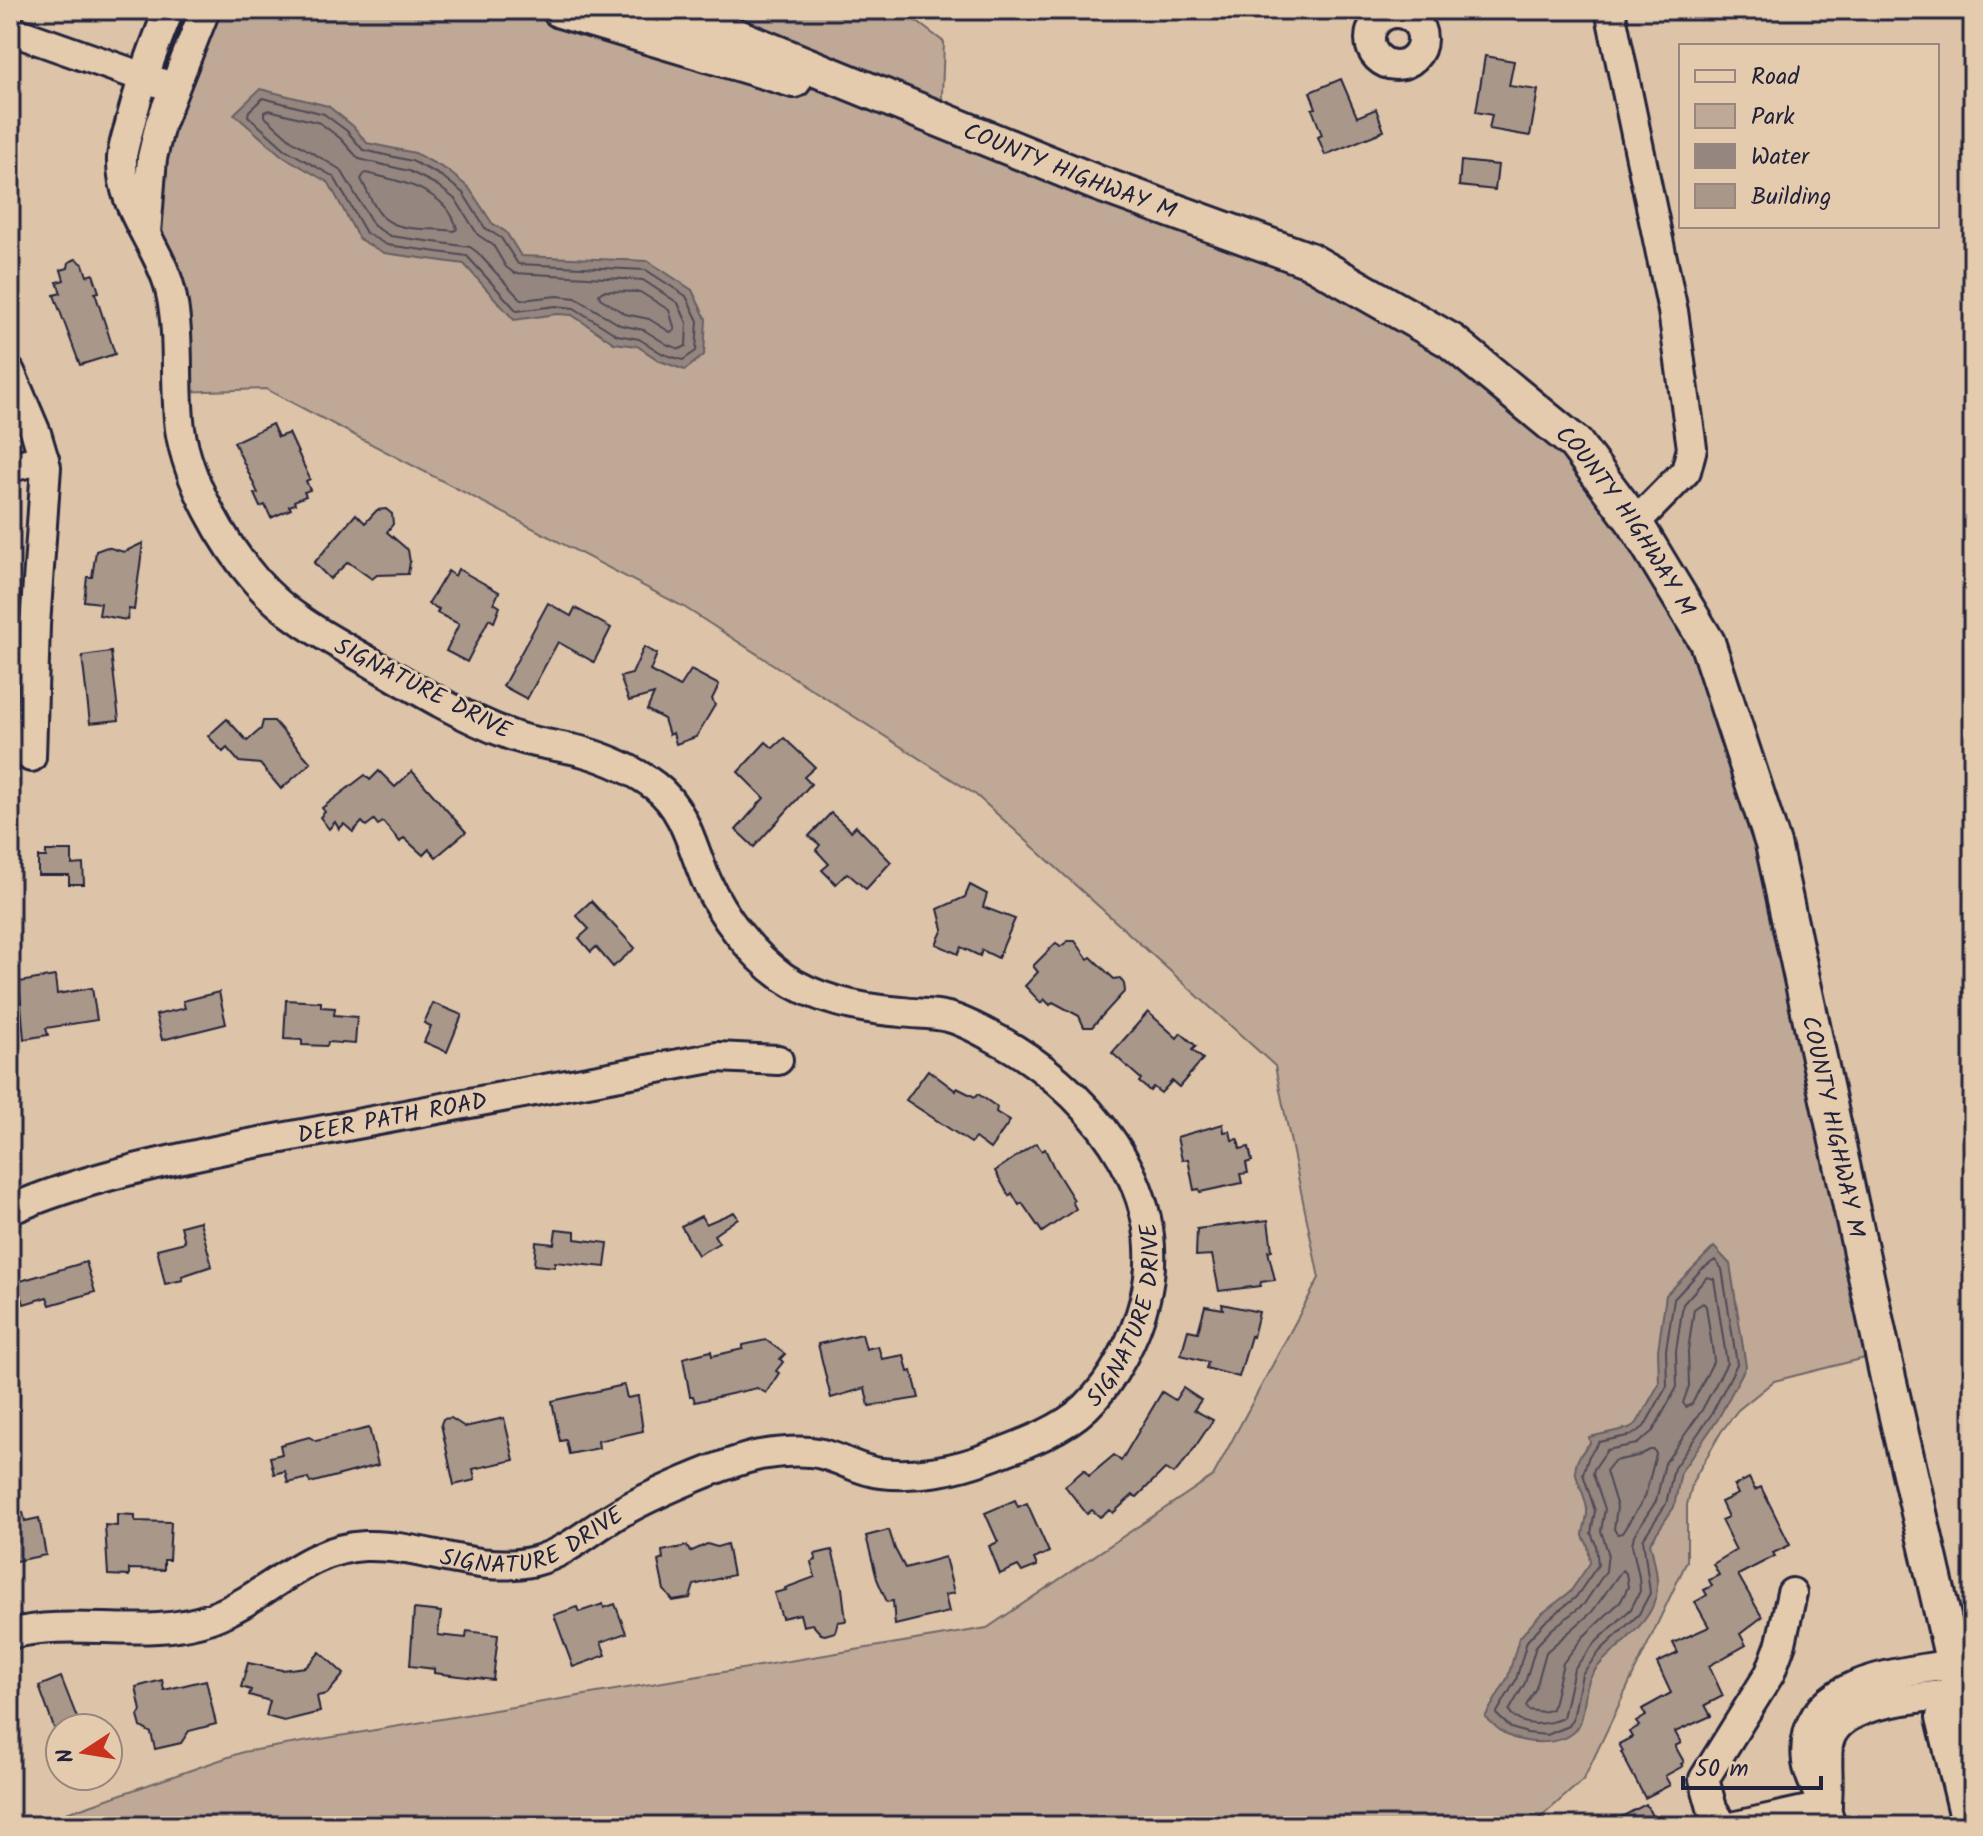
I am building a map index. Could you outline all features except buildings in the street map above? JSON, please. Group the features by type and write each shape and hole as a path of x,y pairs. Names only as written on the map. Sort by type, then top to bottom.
{"main road":[{"name":"COUNTY HIGHWAY M","path":"560,10 744,67 941,121"},
{"name":"COUNTY HIGHWAY M","path":"671,10 1097,183 1309,260 1451,341 1575,443 1635,523 1707,642 1773,844 1869,1283 1881,1354 1887,1436 1909,1561 1946,1680 1973,1747"},
{"name":"COUNTY HIGHWAY M","path":"1946,1680 1970,1826"}],"street":[{"name":"SIGNATURE DRIVE","path":"10,1634 34,1628 156,1630 211,1618 316,1558 346,1548 408,1548 488,1565 526,1563 557,1555 622,1511 755,1456 816,1452 875,1473 944,1470 979,1461 1032,1439 1084,1410 1126,1352 1138,1324 1149,1280 1151,1256 1146,1227 1130,1171 1088,1108 1029,1057 949,1017 856,1005 822,996 788,980 769,965 733,925 709,887 687,828 671,800 652,783 587,752 513,736 419,691 293,618 253,578 198,491 180,431 178,339 170,290 163,267 126,198 122,156 142,76 169,10"},
{"path":"146,233 152,158 173,88 205,10"},
{"path":"1610,10 1673,311 1692,448 1686,471 1635,523"},
{"path":"10,30 173,88"},
{"path":"10,372 36,433 46,467 35,625 31,757"},
{"path":"10,467 44,459"},
{"name":"DEER PATH ROAD","path":"10,1210 88,1183 176,1158 717,1057 778,1060"},
{"path":"1723,1826 1712,1808 1704,1779 1770,1673 1781,1643 1792,1593"},
{"path":"1736,1826 1741,1823 1829,1816 1808,1767 1808,1733 1813,1718 1821,1708 1848,1702 1870,1681 1946,1680"}],"green space":[{"path":"169,10 901,10 944,42 941,121 1309,260 1575,443 1707,642 1881,1354 1774,1381 1738,1410 1721,1432 1693,1481 1687,1505 1687,1561 1584,1779 1531,1826 29,1826 243,1752 987,1628 1213,1476 1319,1278 1275,1066 976,795 684,607 266,389 178,392 178,339 126,198"}],"water":[{"path":"260,89 328,106 353,126 367,143 415,153 447,170 469,188 492,223 506,232 521,256 648,261 692,290 706,319 704,355 685,370 660,361 637,346 614,343 572,315 514,320 464,264 384,253 359,239 329,183 281,155 234,114"},
{"path":"1714,1247 1730,1264 1746,1366 1718,1419 1681,1472 1674,1507 1650,1543 1657,1585 1652,1607 1637,1629 1591,1676 1582,1718 1575,1731 1548,1742 1509,1736 1485,1717 1508,1677 1519,1638 1540,1615 1570,1592 1590,1563 1583,1536 1587,1510 1576,1477 1577,1462 1590,1443 1589,1437 1629,1428 1637,1423 1659,1384 1658,1350 1666,1295"}]}
